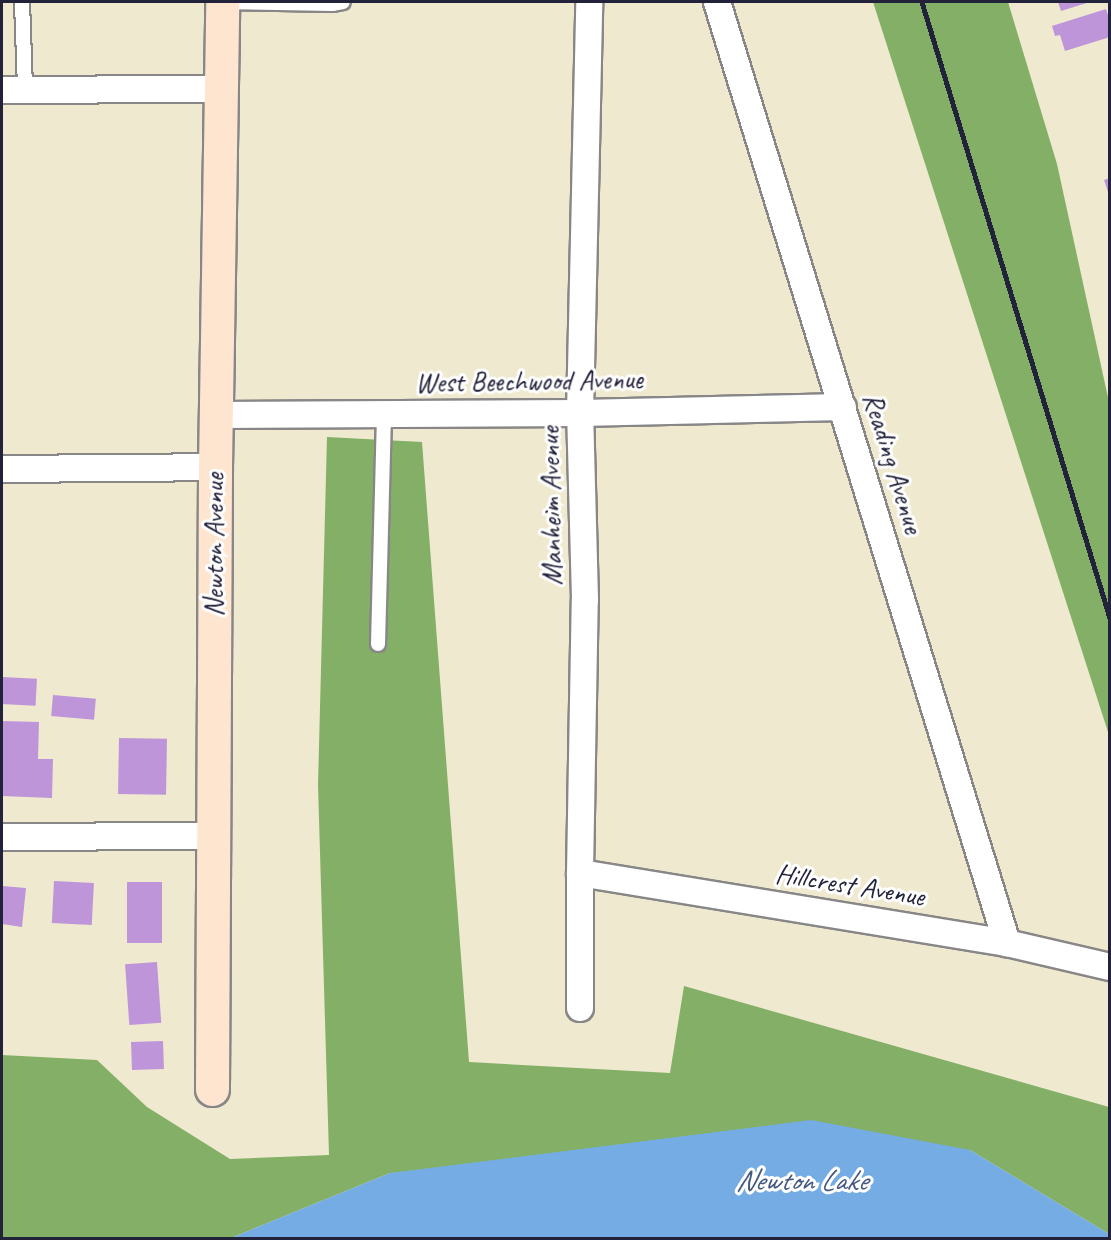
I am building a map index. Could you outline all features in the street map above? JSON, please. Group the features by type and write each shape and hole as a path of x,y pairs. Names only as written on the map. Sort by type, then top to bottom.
{"street":[{"name":"Newton Avenue","path":"212,1089 215,467 222,2"},
{"name":"Manheim Avenue","path":"580,1008 585,600 580,413 589,2"},
{"name":"Reading Avenue","path":"717,2 1007,943"},
{"path":"13,90 221,89"},
{"name":"West Beechwood Avenue","path":"216,415 580,413 843,407"},
{"path":"2,470 215,467"},
{"path":"2,837 213,836"},
{"name":"Hillcrest Avenue","path":"580,873 1007,943 1110,967"}],"lane":[{"path":"13,90 22,2"},
{"path":"222,2 333,4 343,2"},
{"path":"378,644 384,414"}],"green space":[{"path":"873,2 1008,2 1057,164 1109,402 1109,735"},
{"path":"327,437 422,442 469,1062 670,1073 684,986 1109,1107 1109,1234 970,1150 390,1173 231,1238 2,1238 2,1055 97,1060 147,1107 230,1159 329,1155 318,785"}],"water":[{"name":"Newton Lake","path":"811,1120 970,1150 1109,1234 1109,1238 231,1238 390,1173"}],"building":[{"path":"1058,2 1090,2 1061,11"},
{"path":"1106,9 1110,21 1110,37 1065,51 1060,35 1055,36 1052,26"},
{"path":"1110,178 1110,195 1109,195 1104,180"},
{"path":"2,677 37,679 36,706 2,704"},
{"path":"53,695 96,699 94,720 51,716"},
{"path":"2,721 39,722 38,759 53,759 52,798 2,796"},
{"path":"119,738 167,739 166,795 118,794"},
{"path":"54,881 94,883 92,925 52,923"},
{"path":"127,882 162,882 162,943 127,943"},
{"path":"2,886 26,888 22,927 2,924"},
{"path":"157,962 161,1023 129,1025 125,964"},
{"path":"163,1041 164,1069 132,1070 131,1042"}],"railway":[{"path":"922,2 1110,618"}]}
